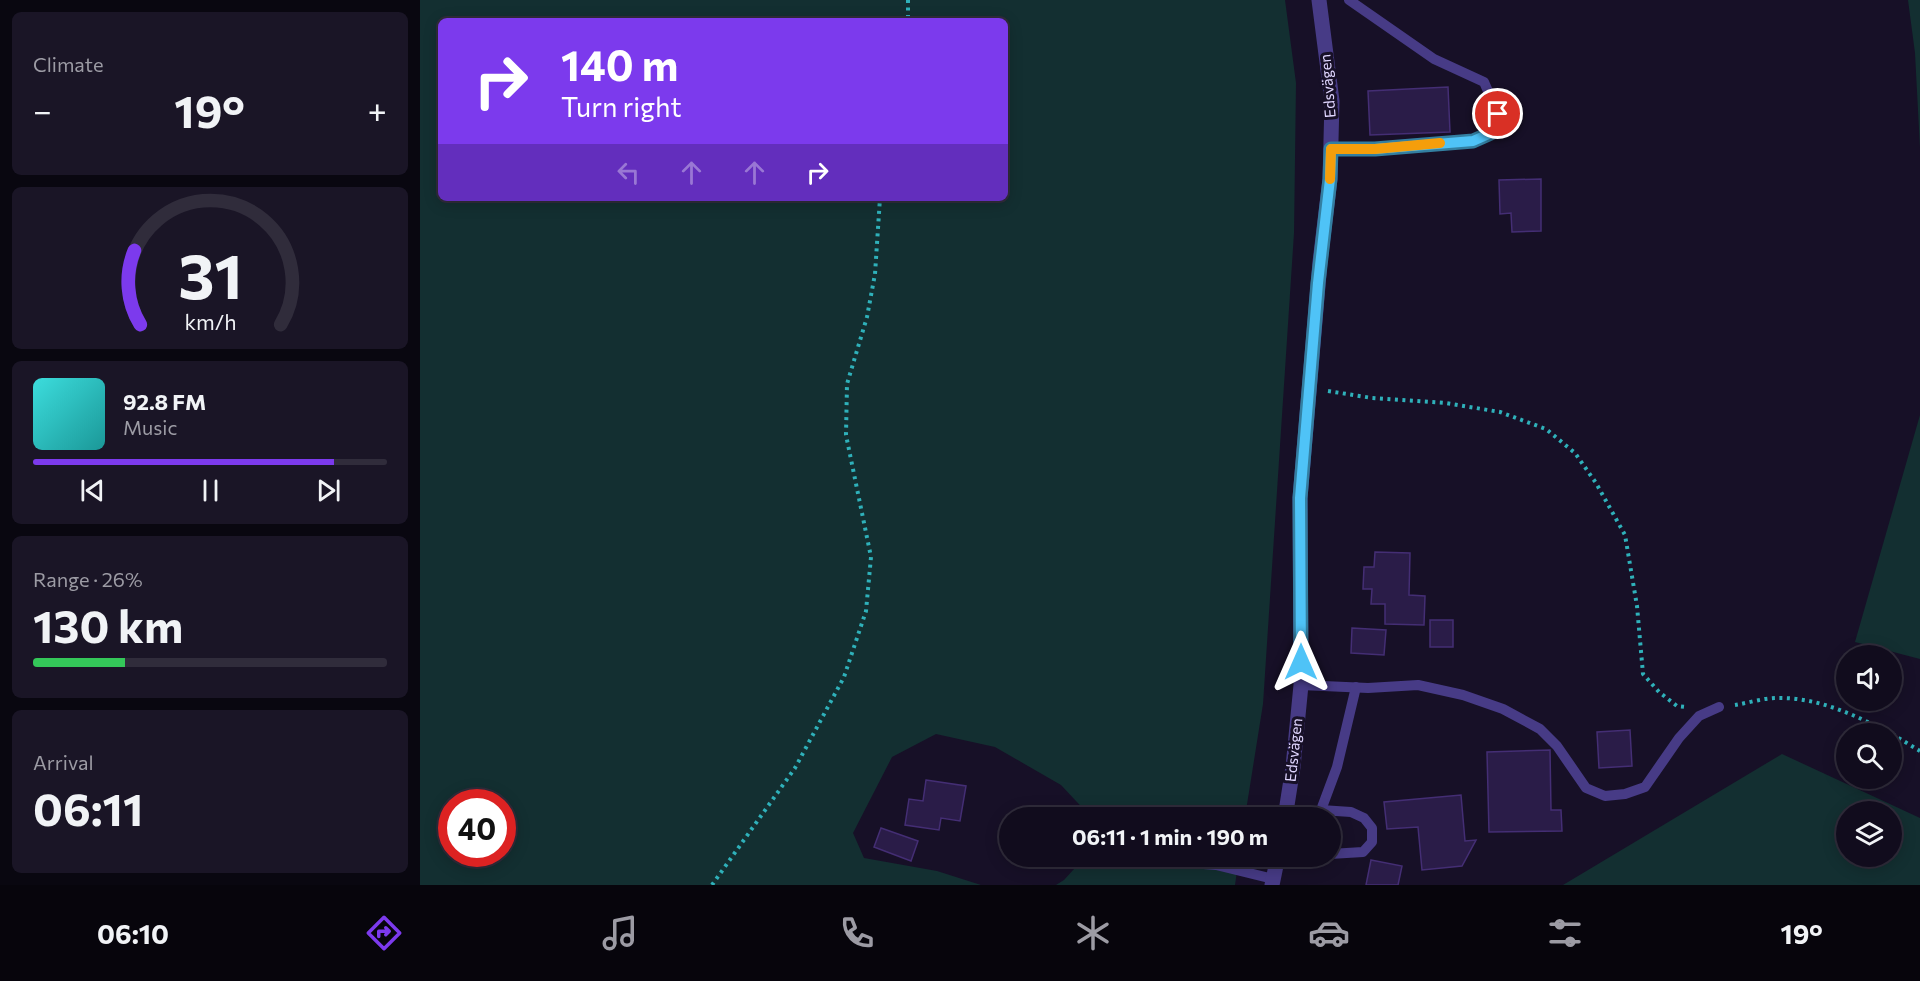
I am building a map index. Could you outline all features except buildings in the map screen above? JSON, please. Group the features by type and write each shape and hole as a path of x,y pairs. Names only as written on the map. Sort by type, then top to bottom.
{"street":[{"name":"Edsvägen","path":"1293,807 1293,767 1301,685 1300,498 1331,149 1332,101 1319,0"},
{"path":"1272,882 1275,867"}],"lane":[{"path":"1331,149 1375,149 1473,141 1491,133 1498,114 1484,82 1434,59 1349,0"},
{"path":"1301,685 1356,687 1418,685 1463,695 1503,709 1540,729 1557,746 1586,788 1605,796 1625,794 1645,787 1679,738 1700,716 1719,707"},
{"path":"1322,807 1337,767 1356,687"},
{"path":"1341,811 1351,812 1364,818 1372,828 1372,842 1362,852 1341,853"},
{"path":"1223,867 1272,882"}],"path":[{"path":"908,0 908,18"},
{"path":"712,885 795,768 844,677 866,611 871,557 846,435 847,384 867,317 875,274 880,201"},
{"path":"1309,388 1372,398 1446,404 1500,412 1546,429 1575,453 1596,483 1626,535 1637,606 1643,674 1659,692 1677,706 1701,709 1776,698 1821,703 1871,723"},
{"path":"1902,740 1920,751"}],"green space":[{"path":"420,0 1285,0 1296,83 1294,233 1263,704 1247,807 1082,807 1061,785 995,747 936,734 892,757 853,833 864,858 937,871 981,885 420,885"},
{"path":"1908,0 1920,0 1920,148 1915,53"},
{"path":"1920,415 1920,659 1902,654 1902,645 1866,645 1855,642"},
{"path":"1782,754 1836,779 1836,789 1857,789 1883,801 1836,801 1836,867 1902,867 1902,810 1920,818 1920,885 1563,885"},
{"path":"1076,867 1238,867 1235,885 1056,885"}],"slow traffic":[{"path":"1330,179 1331,149 1375,149 1440,143"}],"route":[{"path":"1301,662 1300,498 1331,149 1375,149 1473,141 1491,133 1498,114"}]}
